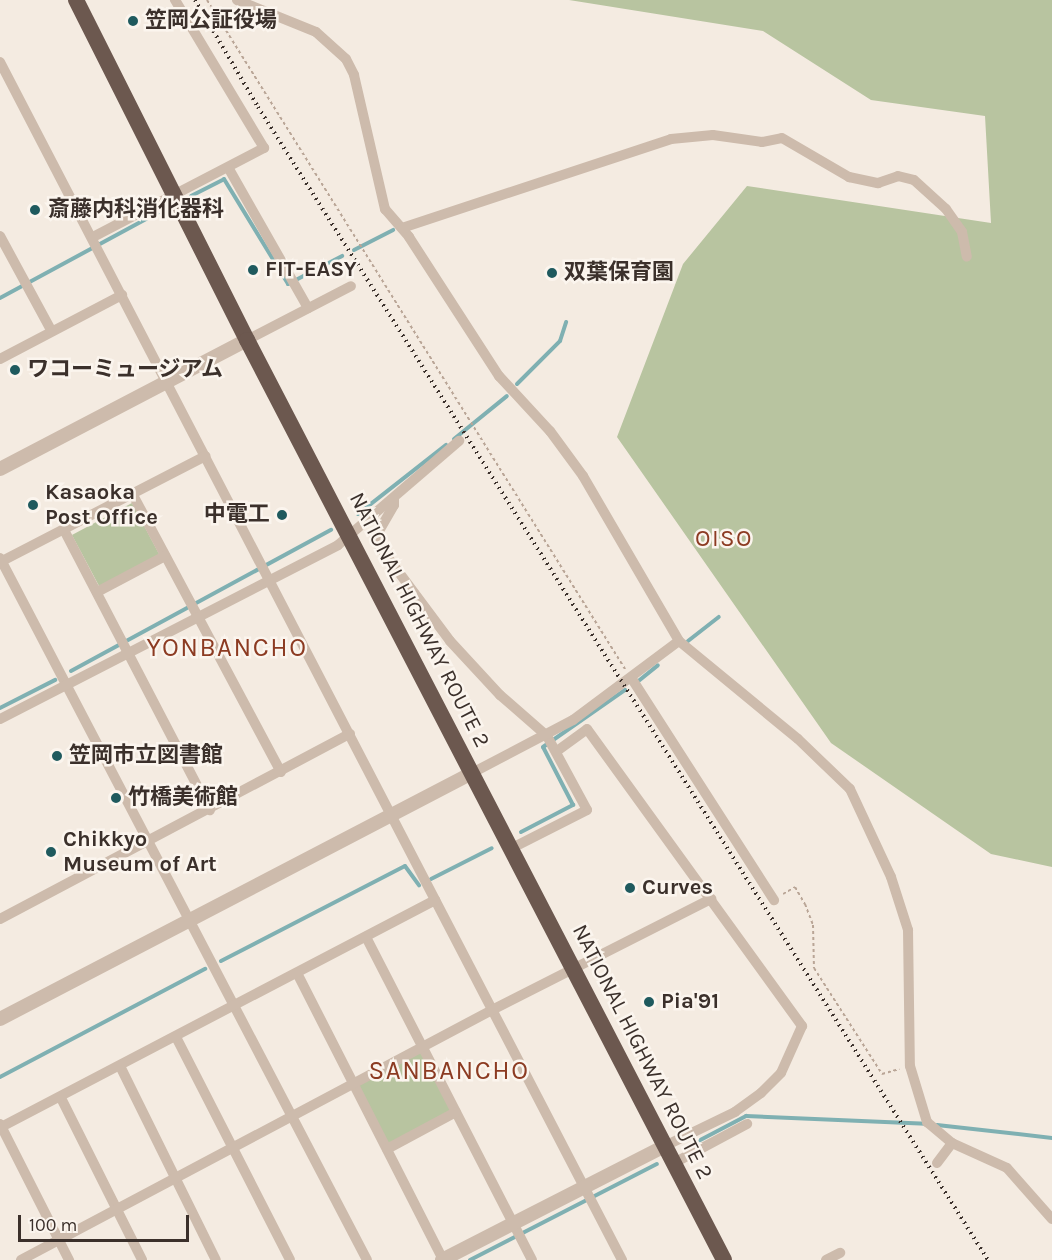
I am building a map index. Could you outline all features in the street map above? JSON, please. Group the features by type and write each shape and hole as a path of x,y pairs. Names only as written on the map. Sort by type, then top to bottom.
{"highway":[{"name":"NATIONAL HIGHWAY ROUTE 2","path":"76,0 247,340 724,1260"}],"street":[{"path":"96,244 173,196 262,152 264,144 175,0"},
{"path":"237,0 316,32 346,60 354,75 380,201 402,228 499,376 550,431 583,476 679,640 828,766 862,809 908,930 910,1066 929,1125 952,1143 1007,1168 1052,1219"},
{"path":"0,62 622,1260"},
{"path":"402,228 670,139 713,135 762,142 782,138 849,177 878,183 898,176 914,180 946,209 962,232 967,257"},
{"path":"228,169 308,308"},
{"path":"0,236 51,330"},
{"path":"0,469 351,286"},
{"path":"0,359 51,330 122,295"},
{"path":"0,719 67,684 125,646 194,608 268,577 350,536 459,441"},
{"path":"205,456 133,495 1,560 367,1260"},
{"path":"133,495 280,772"},
{"path":"394,498 394,505 374,539 450,641 500,695 552,743 587,810 512,848"},
{"path":"64,530 210,810"},
{"path":"97,592 165,556"},
{"path":"552,743 634,682 679,640"},
{"path":"634,682 774,900"},
{"path":"0,1019 472,773 588,729 802,1026 782,1072 761,1093 735,1112 665,1146 588,1194 517,1231 443,1260 297,973"},
{"path":"0,919 350,734"},
{"path":"21,1260 290,1115 711,899"},
{"path":"69,1260 1,1125 61,1098 435,900"},
{"path":"366,937 532,1260"},
{"path":"176,1037 290,1260"},
{"path":"120,1066 216,1260"},
{"path":"61,1098 142,1260"},
{"path":"387,1149 456,1112"},
{"path":"674,1163 747,1124"},
{"path":"937,1163 952,1143"},
{"path":"826,1260 840,1253"}],"path":[{"path":"207,0 634,682"},
{"path":"774,900 795,887 813,925 814,968 882,1074 910,1066"}],"green space":[{"path":"569,0 1052,0 1052,867 991,854 831,743 617,437 683,264 747,186 991,223 985,116 871,100 763,31"},
{"path":"132,503 159,554 99,586 72,535"},
{"path":"422,1047 456,1111 387,1148 353,1084"}],"waterway":[{"path":"191,196 224,179 288,284 342,256"},
{"path":"0,298 163,210"},
{"path":"354,250 393,230"},
{"path":"517,384 560,341 566,322"},
{"path":"454,439 507,396"},
{"path":"358,514 446,445"},
{"path":"71,671 331,530"},
{"path":"688,641 719,617"},
{"path":"636,683 658,665"},
{"path":"0,708 55,680"},
{"path":"521,832 573,805 543,747 625,690"},
{"path":"431,879 492,848"},
{"path":"221,961 405,866 419,885"},
{"path":"0,1077 205,969"},
{"path":"685,1148 746,1116 926,1124"},
{"path":"937,1125 1052,1138"},
{"path":"470,1260 657,1164"}],"railway":[{"path":"195,0 258,107 988,1260"}],"place":[{"name":"笠岡公証役場","path":"133,21"},
{"name":"斎藤内科消化器科","path":"35,210"},
{"name":"FIT-EASY","path":"253,270"},
{"name":"双葉保育園","path":"552,273"},
{"name":"ワコーミュージアム","path":"15,370"},
{"name":"Kasaoka Post Office","path":"33,505"},
{"name":"中電工","path":"282,515"},
{"name":"笠岡市立図書館","path":"57,756"},
{"name":"竹橋美術館","path":"116,798"},
{"name":"Chikkyo Museum of Art","path":"51,852"},
{"name":"Curves","path":"630,888"},
{"name":"Pia'91","path":"649,1002"}],"district":[{"name":"OISO","path":"724,539"},
{"name":"YONBANCHO","path":"227,648"},
{"name":"SANBANCHO","path":"449,1071"}]}
